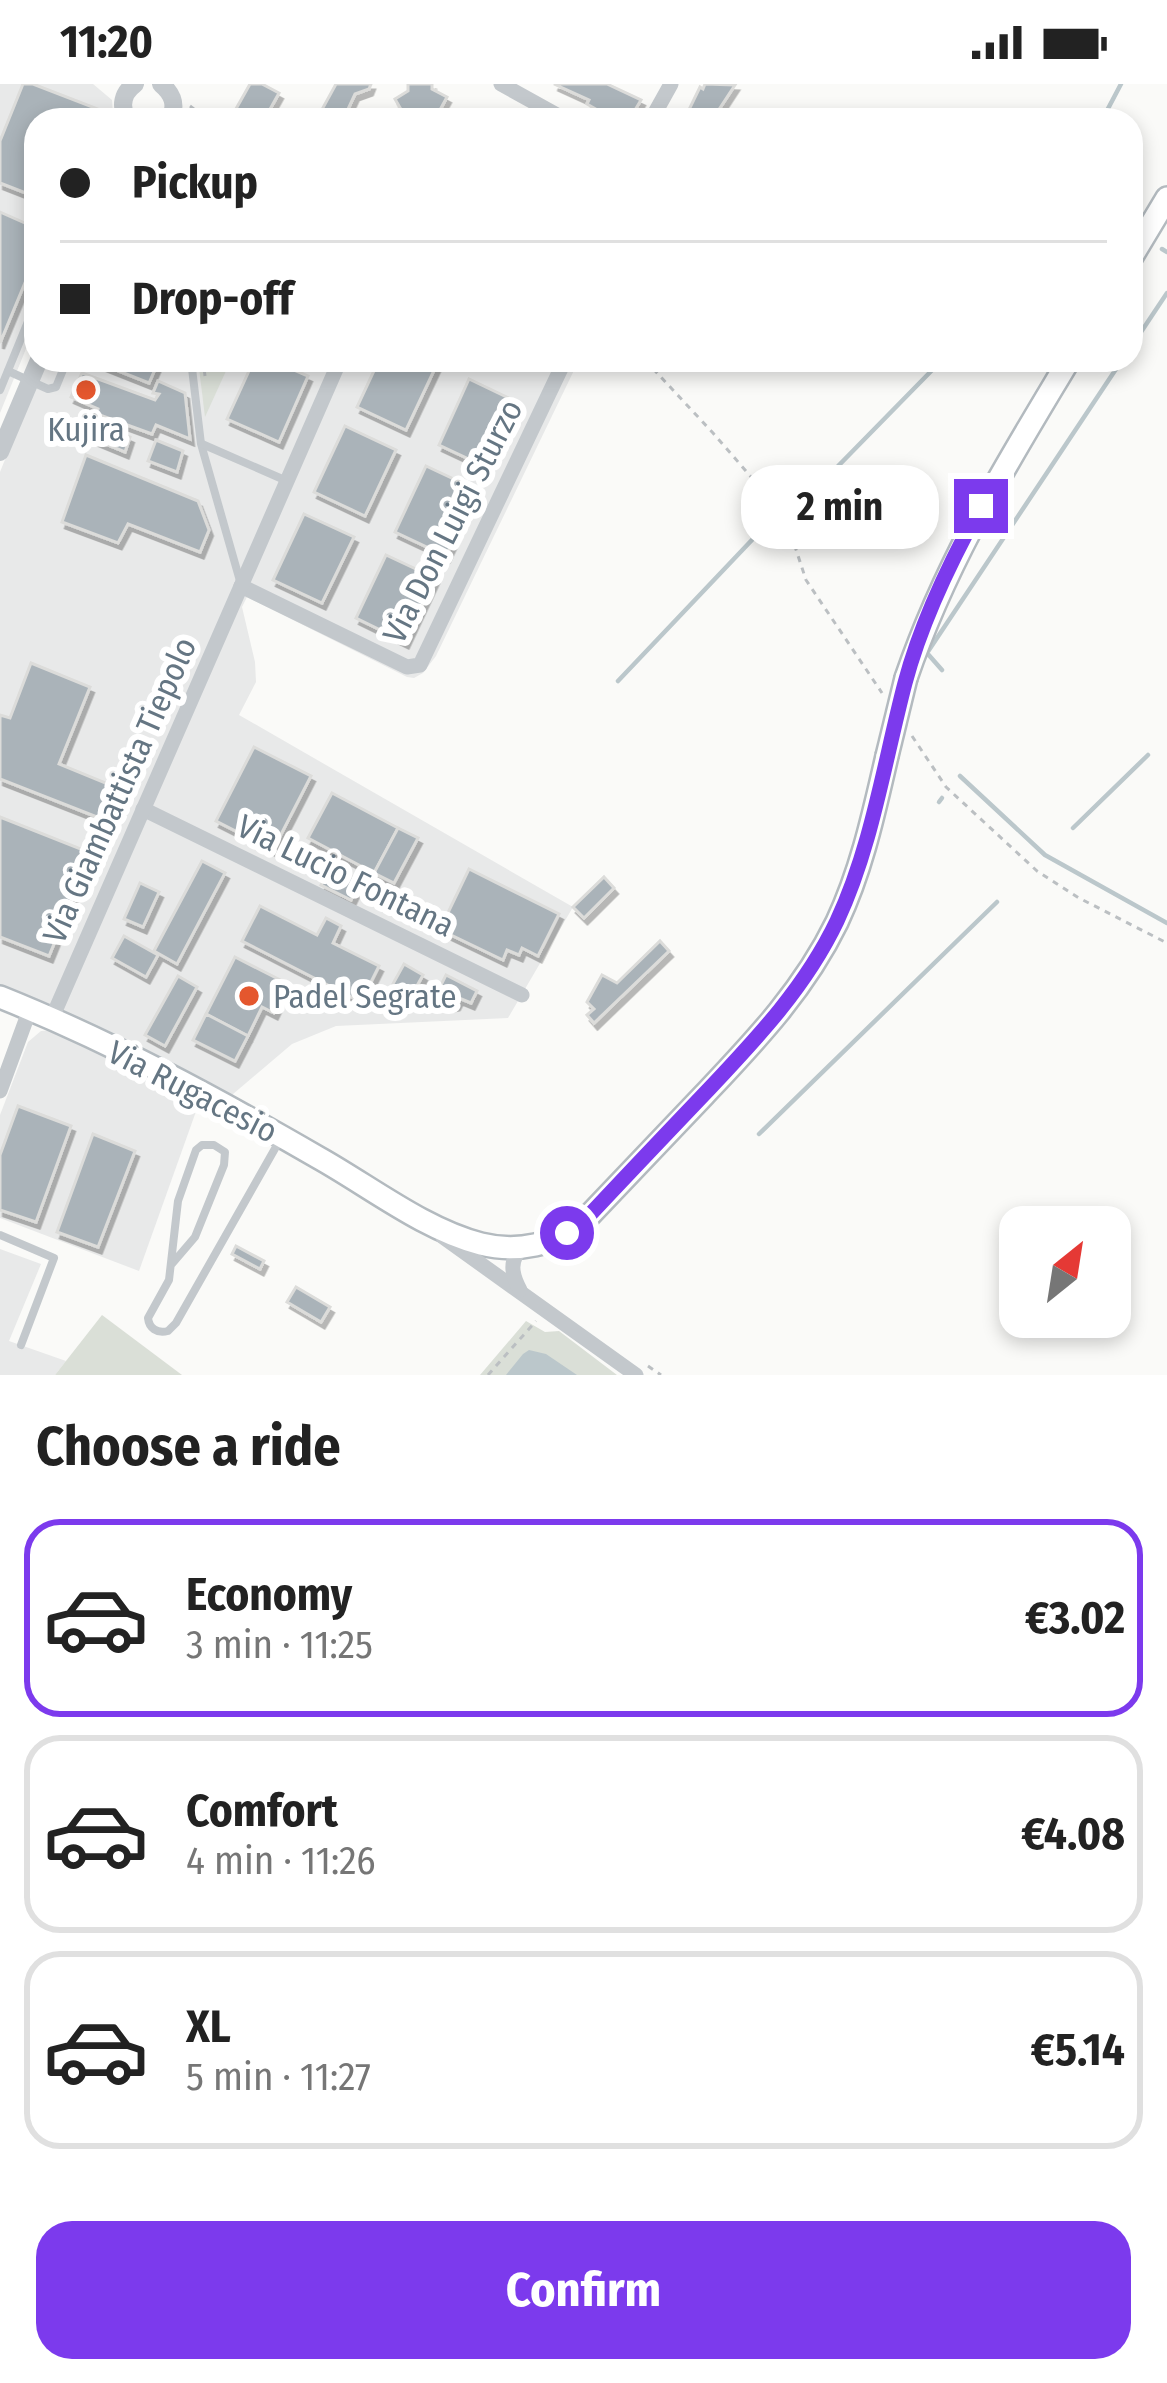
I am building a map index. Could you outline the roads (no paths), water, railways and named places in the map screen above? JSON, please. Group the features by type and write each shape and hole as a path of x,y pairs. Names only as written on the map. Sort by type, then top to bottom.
{"main road":[{"path":"1143,237 1167,198"},
{"path":"518,1252 554,1240 584,1221 792,998 827,941 854,881 906,678 932,608 972,523 1062,372"},
{"name":"Via Rugacesio","path":"0,997 282,1137 426,1221 467,1240 518,1252"}],"street":[{"path":"501,84 544,108"},
{"path":"2,450 34,372"},
{"name":"Via Giambattista Tiepolo","path":"0,1091 143,809 335,372"},
{"name":"Via Don Luigi Sturzo","path":"241,586 407,667 417,667 560,372"},
{"name":"Via Lucio Fontana","path":"143,809 522,995"},
{"path":"381,1194 636,1375"},
{"path":"518,1252 512,1270 526,1296"}],"lane":[{"path":"0,390 24,332"},
{"path":"8,371 48,389 56,387 62,372"},
{"path":"192,372 200,444 241,586"},
{"path":"200,444 287,481"},
{"path":"171,1265 195,1237 224,1166 225,1152 214,1145 196,1150 178,1198 168,1284 148,1318 157,1331 168,1331 176,1323 282,1137"},
{"path":"0,1235 54,1258 21,1345"}],"waterway":[{"path":"1108,108 1121,84"},
{"path":"1162,249 1167,252"},
{"path":"1143,329 1167,293"},
{"path":"794,511 930,372"},
{"path":"942,670 927,653 1114,372"},
{"path":"618,681 775,519"},
{"path":"1073,828 1148,755"},
{"path":"960,776 1045,855 1167,923"},
{"path":"939,802 942,798"},
{"path":"759,1134 997,902"}],"place":[{"name":"Kujira","path":"86,390"},
{"name":"Padel Segrate","path":"249,996"}]}
